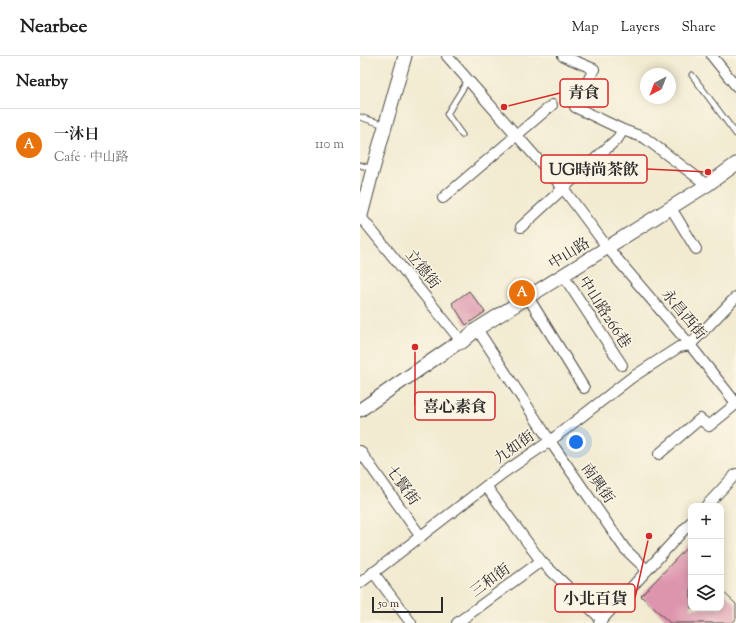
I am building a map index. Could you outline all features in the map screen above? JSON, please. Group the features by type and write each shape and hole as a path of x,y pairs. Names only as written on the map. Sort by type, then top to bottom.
{"street":[{"path":"360,217 405,56"},
{"name":"永昌西街","path":"447,56 563,188 607,247 690,345 736,403"},
{"path":"563,56 594,69 575,107 623,130 645,138 708,185"},
{"path":"712,56 736,86"},
{"path":"443,198 552,104"},
{"path":"521,227 618,138 623,130"},
{"name":"中山路","path":"360,410 456,344 462,342 478,329 734,168"},
{"path":"670,208 696,249"},
{"name":"立德街","path":"360,217 462,342"},
{"name":"中山路266巷","path":"563,275 622,365"},
{"path":"528,297 584,388"},
{"path":"690,345 736,297"},
{"name":"南興街","path":"478,329 550,441 625,549 647,570"},
{"name":"九如街","path":"360,583 486,486 550,441 630,378 678,347 690,345"},
{"path":"659,454 700,419 709,426 736,403"},
{"name":"七賢街","path":"360,451 421,537"},
{"path":"709,503 736,474"},
{"path":"486,486 541,561 600,622 688,525"},
{"name":"三和街","path":"457,623 541,561"},
{"path":"373,572 411,623"}],"lane":[{"path":"692,75 736,134"},
{"path":"462,135 446,114 468,80"},
{"path":"360,117 385,125"},
{"path":"360,165 373,169"}],"building":[{"path":"469,291 485,312 466,325 452,303"},
{"path":"688,546 688,611 724,611 724,593 736,604 736,619 732,623 670,623 641,596"}],"place":[{"name":"青食","path":"504,107"},
{"name":"UG時尚茶飲","path":"708,172"},
{"name":"一沐日","path":"522,293"},
{"name":"喜心素食","path":"415,347"},
{"name":"小北百貨","path":"649,536"}]}
